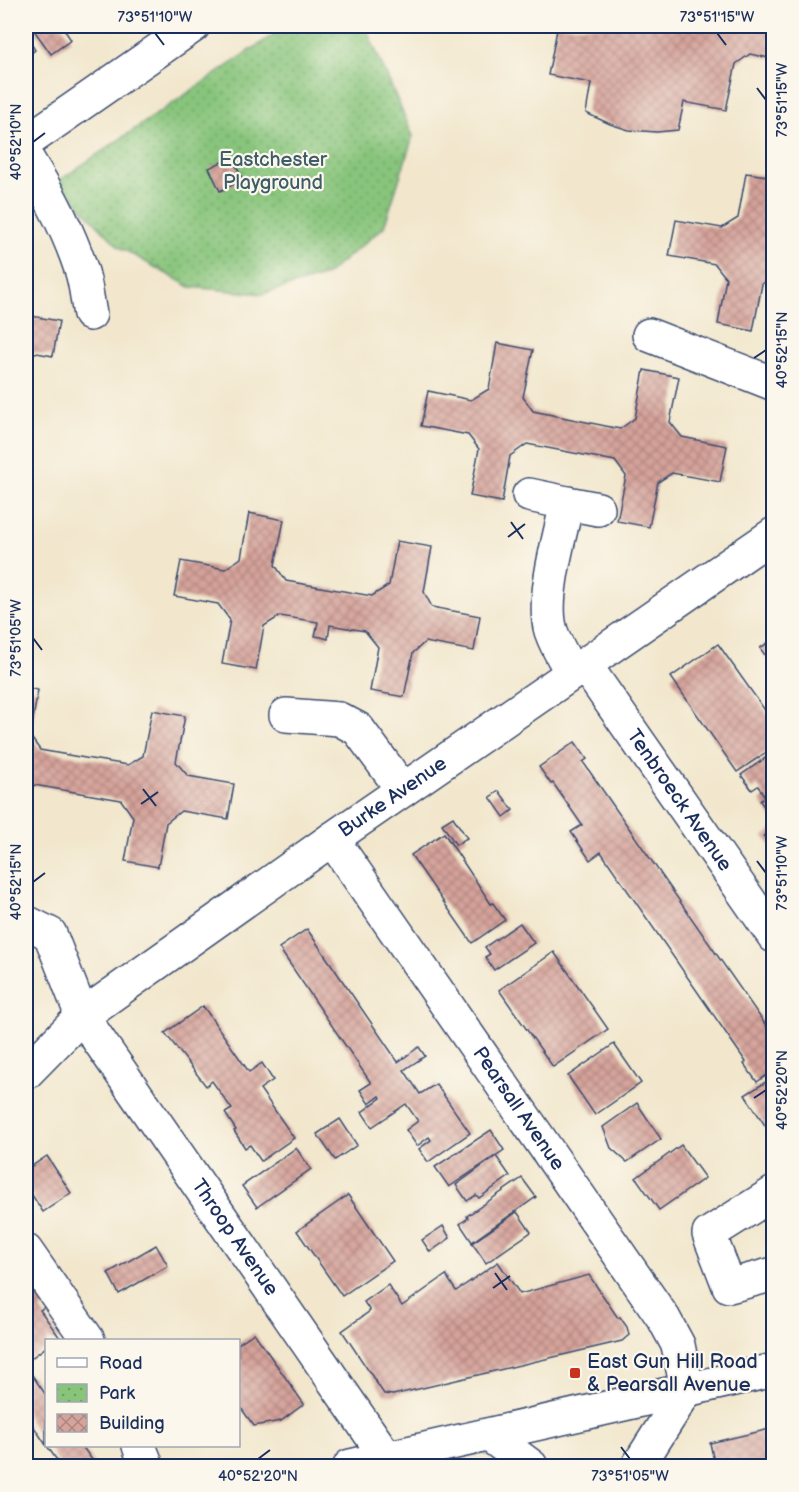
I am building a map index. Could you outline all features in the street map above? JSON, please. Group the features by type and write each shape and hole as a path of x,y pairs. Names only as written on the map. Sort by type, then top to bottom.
{"street":[{"path":"26,142 151,37 193,26"},
{"path":"26,157 66,231 82,271 90,314"},
{"path":"649,335 774,384"},
{"name":"Tenbroeck Avenue","path":"529,495 583,506 555,556 549,603 551,631 774,936"},
{"name":"Burke Avenue","path":"26,1073 82,1016 332,838 774,534"},
{"path":"286,714 339,720 358,729 403,789"},
{"name":"Pearsall Avenue","path":"332,838 664,1319 678,1345 687,1389"},
{"name":"Throop Avenue","path":"26,922 50,934 82,1016 408,1459"},
{"path":"772,1203 709,1234 729,1286 774,1274"},
{"path":"26,1251 87,1339"},
{"path":"350,1467 408,1459 489,1435 774,1370"},
{"path":"638,1467 687,1389"},
{"path":"489,1435 531,1467"},
{"path":"139,1447 147,1467"}],"green space":[{"name":"Eastchester Playground","path":"286,26 365,26 413,136 384,227 326,275 263,294 190,287 119,247 57,182"}],"building":[{"path":"31,26 62,26 71,40 51,54"},
{"path":"554,26 774,26 774,59 750,54 736,64 726,110 684,102 678,130 657,132 629,130 586,113 591,83 548,75 557,30"},
{"path":"26,35 35,50 26,57"},
{"path":"232,157 243,180 220,191 209,168"},
{"path":"746,173 774,177 774,211 771,225 774,229 774,275 762,284 753,331 718,324 726,278 715,264 669,256 676,220 722,228 738,218"},
{"path":"26,315 59,321 53,356 26,351"},
{"path":"497,343 533,350 523,397 533,411 620,429 635,418 644,370 679,377 670,422 682,437 727,446 720,482 672,473 658,482 649,527 617,521 626,476 615,461 527,444 510,456 502,502 470,496 479,449 468,435 421,426 428,391 471,400 489,389"},
{"path":"249,513 284,520 275,565 286,581 372,596 389,585 397,541 432,547 424,592 432,607 480,616 474,651 425,642 413,653 404,697 370,691 378,647 365,631 330,625 328,639 315,636 318,622 280,616 264,626 256,670 222,664 230,620 218,604 174,596 181,561 225,569 241,558"},
{"path":"774,639 774,668 760,648"},
{"path":"718,644 774,723 774,747 737,772 671,677"},
{"path":"26,688 38,690 30,736 40,750 85,758 128,765 143,756 152,710 185,716 176,762 188,776 234,784 228,819 181,811 166,823 158,867 125,861 133,817 121,800 34,785 26,792"},
{"path":"575,742 587,759 583,762 774,1037 774,1070 757,1082 744,1064 746,1062 601,852 590,860 571,832 582,825 539,767"},
{"path":"774,752 774,817 772,818 760,801 765,797 758,786 752,790 741,775"},
{"path":"499,791 513,810 504,817 490,797"},
{"path":"453,817 467,838 456,845 442,824"},
{"path":"774,829 774,851 764,836"},
{"path":"444,833 491,904 493,903 505,920 472,943 411,855"},
{"path":"520,923 534,943 494,970 485,957 490,954 485,947"},
{"path":"307,929 398,1062 419,1047 425,1056 404,1070 420,1094 436,1084 470,1133 428,1162 419,1149 431,1140 429,1137 417,1146 406,1130 418,1121 406,1104 372,1127 362,1112 381,1098 380,1096 369,1104 360,1090 371,1083 279,948"},
{"path":"554,952 608,1029 553,1067 499,990"},
{"path":"203,1006 249,1072 262,1063 273,1080 260,1089 294,1138 261,1161 250,1145 245,1148 234,1131 236,1130 225,1113 232,1109 212,1081 206,1086 165,1033"},
{"path":"614,1044 641,1083 595,1115 568,1076"},
{"path":"774,1077 774,1139 745,1095"},
{"path":"637,1103 661,1139 627,1162 611,1148 603,1127"},
{"path":"340,1119 357,1145 335,1160 317,1134"},
{"path":"491,1130 504,1150 449,1187 435,1167"},
{"path":"681,1145 705,1178 659,1210 636,1178"},
{"path":"296,1148 311,1169 257,1207 242,1186"},
{"path":"47,1156 71,1193 43,1212 26,1186 26,1170"},
{"path":"496,1156 510,1176 479,1198 476,1195 467,1201 456,1185"},
{"path":"522,1178 536,1197 472,1242 460,1224 468,1218 467,1216"},
{"path":"348,1195 393,1261 342,1296 297,1231"},
{"path":"517,1212 531,1232 486,1263 472,1243"},
{"path":"443,1226 450,1238 430,1252 422,1240"},
{"path":"156,1245 168,1266 119,1294 108,1273"},
{"path":"498,1262 520,1294 589,1275 618,1318 620,1317 627,1327 629,1335 622,1341 393,1395 384,1394 342,1331 370,1311 364,1302 388,1285 402,1306 446,1275 456,1291"},
{"path":"40,1284 52,1302 40,1310 60,1338 45,1339 45,1348 26,1362 26,1288 28,1292"},
{"path":"254,1333 304,1404 281,1421 254,1426 240,1407 240,1343"},
{"path":"32,1375 45,1394 45,1444 26,1415 26,1380"},
{"path":"774,1428 774,1466 715,1466 710,1443"},
{"path":"48,1447 83,1447 95,1464 85,1466 61,1466"}],"place":[{"name":"East Gun Hill Road & Pearsall Avenue","path":"575,1373"}]}
